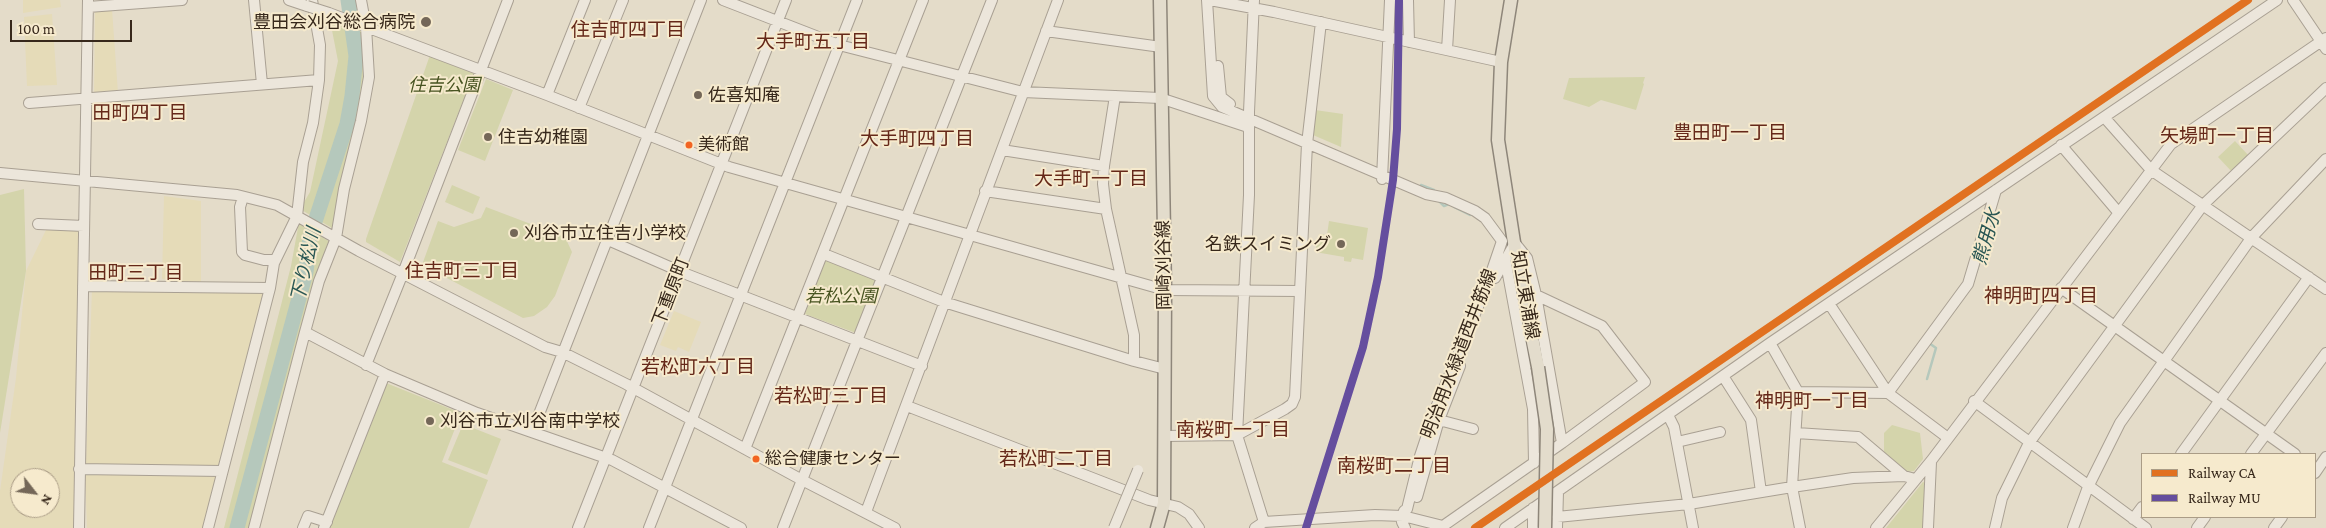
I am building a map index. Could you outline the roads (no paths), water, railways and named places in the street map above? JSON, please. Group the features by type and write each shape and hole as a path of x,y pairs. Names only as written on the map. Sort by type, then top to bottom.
{"main road":[{"name":"岡崎刈谷線","path":"1157,528 1164,503 1165,369 1160,0"},
{"path":"1501,62 1511,0"},
{"name":"知立東浦線","path":"1501,62 1498,140 1518,268 1548,429 1545,528"}],"street":[{"path":"79,528 88,3 182,0"},
{"path":"254,0 262,84"},
{"path":"289,0 310,3 722,165 1164,290 1300,291"},
{"path":"254,528 318,281 336,238 344,189 361,121 369,77 362,0"},
{"path":"366,365 508,0"},
{"path":"547,95 585,0"},
{"path":"579,108 623,0"},
{"path":"532,432 701,0"},
{"path":"724,0 839,45 1024,92 1160,98 1249,119 1383,174 1390,38 1390,0"},
{"name":"下重原町","path":"578,528 786,0"},
{"path":"649,528 786,183 856,0"},
{"path":"745,449 824,254 923,0"},
{"path":"783,528 884,277 992,0"},
{"path":"866,512 1058,0"},
{"path":"1202,0 1207,95 1210,105 1217,112 1249,119 1307,144"},
{"path":"1249,119 1221,97 1211,0 1254,4 1321,22 1501,62"},
{"path":"1408,0 1409,42"},
{"path":"1447,50 1450,0"},
{"path":"1505,528 1770,343 1830,305 2061,145 2277,0"},
{"path":"1876,528 1948,438 1974,401 2171,144 2324,43 2293,0"},
{"path":"208,528 270,288 275,260 299,216 303,162 313,123 321,60 310,3"},
{"path":"1254,4 1249,119 1249,195 1237,435 1264,522"},
{"path":"1164,436 1237,435 1292,404 1295,398 1307,144 1321,22"},
{"path":"1046,31 1161,47"},
{"path":"29,103 319,80"},
{"path":"1995,528 2002,498 2029,443 2203,205 2326,88"},
{"path":"1115,96 1104,166 1106,209 1122,279 1128,317 1134,335 1134,361"},
{"path":"2104,117 2151,170 2326,288"},
{"path":"2061,145 2118,212"},
{"path":"1002,150 1104,166"},
{"path":"2072,528 2088,486 2120,423 2252,237 2326,159"},
{"path":"0,173 243,197 277,206 545,347 562,352 634,389 895,528"},
{"name":"明治用水緑道西井筋線","path":"1383,174 1426,194 1446,198 1475,211 1485,218 1502,241 1487,285 1437,405 1420,456 1407,509 1404,511 1407,523"},
{"path":"1888,393 1968,284 1996,190"},
{"path":"985,191 1106,209"},
{"path":"243,197 240,207 242,252 245,255 264,260 275,260"},
{"path":"38,224 84,226"},
{"path":"608,240 679,271 922,366"},
{"path":"1407,523 1439,420 1497,273 1515,243 1527,258 1536,295 1562,444"},
{"path":"824,254 944,302 1165,369"},
{"path":"1505,258 1533,409 1534,462"},
{"path":"2182,453 2309,277"},
{"path":"83,286 270,288"},
{"path":"2061,288 2294,453"},
{"path":"1255,528 1264,522 1342,516 1443,526 1562,444 1645,382 1602,326 1536,295"},
{"path":"1830,305 1888,393 1948,438"},
{"path":"305,332 385,374 477,413 606,459 665,487 742,528"},
{"path":"1770,343 1798,392 1792,487 1800,528"},
{"path":"2252,453 2326,353"},
{"path":"303,528 308,516 326,525 385,374"},
{"path":"1722,376 1752,420 1761,492"},
{"path":"1798,392 1888,393"},
{"path":"1974,401 2146,528"},
{"path":"907,406 1149,500 1178,507 1189,514 1199,528"},
{"path":"1668,415 1674,427 1693,528"},
{"path":"1439,420 1473,429"},
{"path":"1677,442 1720,432"},
{"path":"1796,433 1858,437 1904,476"},
{"path":"2316,469 2326,458"},
{"path":"1928,528 1931,460"},
{"path":"80,468 222,471"},
{"path":"1114,528 1138,470"},
{"path":"1557,517 1689,504 1853,478 1904,476 1915,479"},
{"path":"1557,528 1558,492"},
{"path":"1533,508 1533,528"},
{"path":"2133,519 2141,508"}],"waterway":[{"name":"下り松川","path":"237,528 306,272 310,237 347,124 356,56 348,0"},
{"path":"1421,185 1434,190"},
{"path":"1438,200 1444,206 1449,204"},
{"path":"1454,207 1470,215"},
{"name":"熊用水","path":"1972,284 1980,261"},
{"name":"熊用水","path":"1927,379 1936,348 1929,343"}],"rail line":[{"name":"MU","path":"1306,528 1363,347 1378,277 1393,180 1397,129 1399,0"},
{"name":"CA","path":"1475,528 2248,0"}],"place":[{"name":"豊田会刈谷総合病院","path":"426,22"},
{"name":"佐喜知庵","path":"698,95"},
{"name":"住吉幼稚園","path":"488,137"},
{"name":"美術館","path":"689,145"},
{"name":"刈谷市立住吉小学校","path":"514,233"},
{"name":"名鉄スイミング","path":"1341,244"},
{"name":"刈谷市立刈谷南中学校","path":"430,421"},
{"name":"総合健康センター","path":"756,459"}],"district":[{"name":"住吉町四丁目","path":"628,30"},
{"name":"大手町五丁目","path":"813,42"},
{"name":"田町四丁目","path":"140,113"},
{"name":"豊田町一丁目","path":"1730,133"},
{"name":"矢場町一丁目","path":"2217,136"},
{"name":"大手町四丁目","path":"917,139"},
{"name":"大手町一丁目","path":"1091,179"},
{"name":"住吉町三丁目","path":"462,271"},
{"name":"田町三丁目","path":"136,273"},
{"name":"神明町四丁目","path":"2041,296"},
{"name":"若松町六丁目","path":"698,367"},
{"name":"若松町三丁目","path":"831,396"},
{"name":"神明町一丁目","path":"1812,401"},
{"name":"南桜町一丁目","path":"1233,430"},
{"name":"若松町二丁目","path":"1056,459"},
{"name":"南桜町二丁目","path":"1394,466"}],"park label":[{"name":"住吉公園","path":"444,85"},
{"name":"若松公園","path":"841,296"}]}
